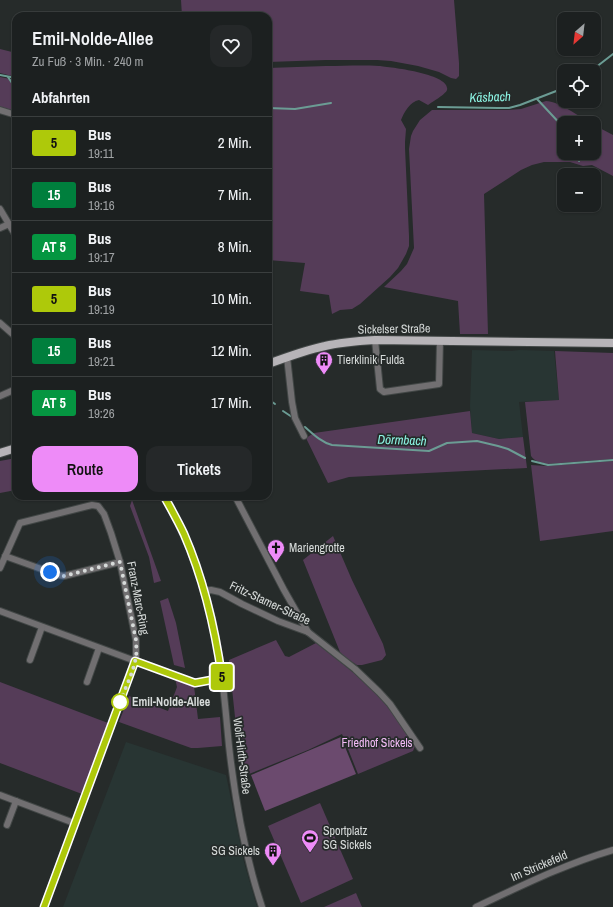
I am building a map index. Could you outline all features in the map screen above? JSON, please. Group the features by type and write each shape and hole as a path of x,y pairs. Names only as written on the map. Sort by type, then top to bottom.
{"main road":[{"name":"Sickelser Straße","path":"272,362 287,356 326,345 355,341 440,340 613,343"},
{"path":"0,453 12,449"}],"street":[{"path":"0,110 12,114"},
{"path":"0,209 12,229"},
{"path":"0,228 9,224"},
{"path":"0,323 12,334"},
{"path":"375,340 380,389 384,392 439,384 440,340"},
{"path":"287,356 295,418 304,436"},
{"path":"0,396 12,391"},
{"name":"Wolf-Hirth-Straße","path":"166,500 186,538 204,591 213,624 222,678 229,747 239,816 262,907"},
{"path":"237,500 284,590 308,632"},
{"name":"Franz-Marc-Ring","path":"0,568 20,523 92,505 100,507 113,536 120,562 136,640 135,661 44,907"},
{"path":"6,556 64,576 120,562"},
{"name":"Fritz-Stamer-Straße","path":"204,591 211,590 220,592 278,621 308,632 355,669 379,692 390,704 420,748"},
{"path":"0,611 195,683 222,678"},
{"path":"30,660 42,627"},
{"path":"87,682 99,648"},
{"path":"0,795 74,823"},
{"path":"7,826 16,801"},
{"name":"Im Strickefeld","path":"476,907 554,871 613,850"}],"shaded area":[{"path":"472,350 554,351 559,400 519,402 523,437 499,439 472,433 470,406"},
{"path":"341,737 356,774 265,811 251,775"},
{"path":"126,742 226,775 244,862 257,907 63,907"}],"green space":[{"path":"181,0 454,0 459,76 456,79 451,78 439,72 418,66 391,61 326,60 272,62 272,12 182,12"},
{"path":"0,49 12,52 12,76 0,73"},
{"path":"379,66 419,72 440,80 446,84 447,90 442,96 428,105 419,100 416,101 410,105 401,120 406,129 405,148 409,246 406,254 398,268 390,277 360,304 352,309 340,310 332,314 329,295 300,291 305,263 272,260 272,68"},
{"path":"0,77 12,79 12,110 0,107"},
{"path":"546,101 557,104 557,108 566,108 579,116 557,116 557,160 601,160 601,129 613,135 613,176 601,170 601,168 592,165 583,166 570,162 544,162 521,170 484,194 488,334 460,334 458,301 384,287 407,264 414,248 409,149 411,136 420,120 432,110 521,109"},
{"path":"555,351 613,353 613,459 547,464 536,461 531,456 525,402 559,400"},
{"path":"470,411 472,433 499,439 523,437 527,468 349,477 328,483 306,438 314,433"},
{"path":"12,459 12,491 0,493 0,461"},
{"path":"613,461 613,531 540,541 531,465 547,466"},
{"path":"132,500 161,581 154,583 149,557 130,506"},
{"path":"333,536 352,580 383,644 386,655 382,660 357,665 340,652 303,560"},
{"path":"168,598 176,623 185,668 174,665 160,601"},
{"name":"Friedhof Sickels","path":"276,640 285,656 289,657 316,643 347,667 369,686 387,706 415,746 413,751 358,774 342,734 308,750 244,776 241,774 229,660"},
{"path":"175,678 194,686 198,719 220,717 222,746 191,748 119,722 129,696 168,711 177,687"},
{"path":"0,682 108,723 82,794 0,763"},
{"name":"Sportplatz SG Sickels","path":"320,803 353,879 301,903 268,826"},
{"path":"356,893 362,907 324,907"}],"waterway":[{"name":"Käsbach","path":"600,64 613,54"},
{"name":"Käsbach","path":"0,75 12,77"},
{"name":"Dörmbach","path":"8,77 12,83"},
{"name":"Käsbach","path":"438,107 509,108 557,91"},
{"path":"537,99 557,120"},
{"name":"Käsbach","path":"272,108 295,109 331,103"},
{"name":"Dörmbach","path":"283,411 292,417"},
{"name":"Dörmbach","path":"305,427 321,440 332,445 429,451 447,443 477,441 508,449 525,458"},
{"name":"Dörmbach","path":"532,461 548,465 613,460"}],"bus line":[{"name":"5","path":"44,907 135,661 195,683 222,678 217,643 204,591 188,543 166,500"}],"place":[{"name":"Tierklinik Fulda","path":"324,375"},
{"name":"Mariengrotte","path":"276,563"},
{"name":"Emil-Nolde-Allee","path":"120,702"},
{"name":"Sportplatz SG Sickels","path":"310,853"},
{"name":"SG Sickels","path":"273,866"}],"route":[{"path":"50,572 64,576 120,562 136,640 136,656 120,702"}]}
